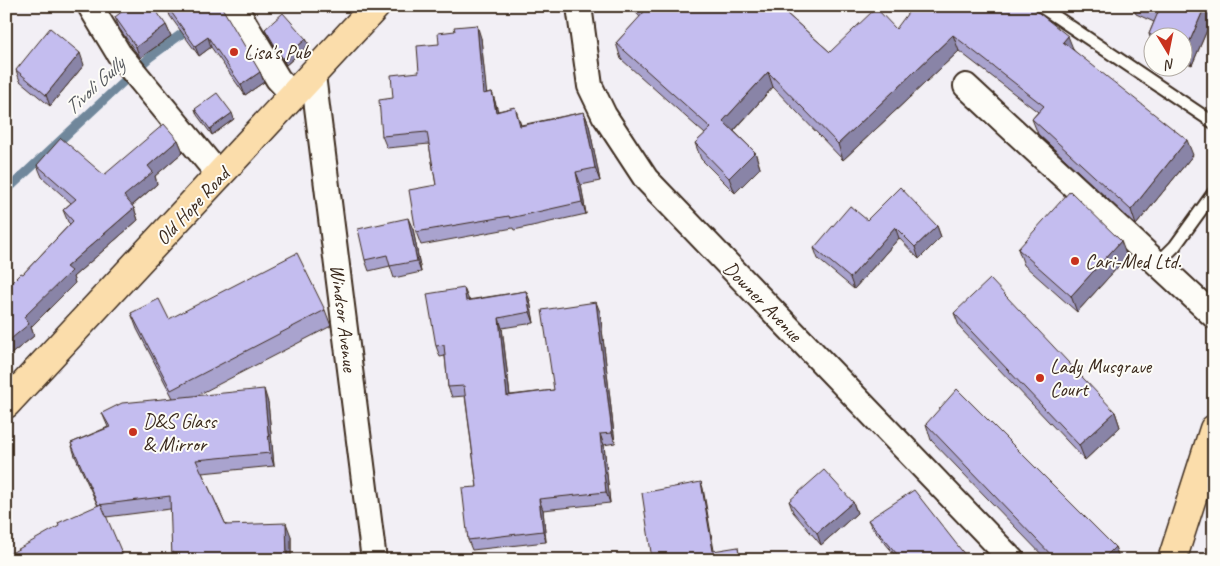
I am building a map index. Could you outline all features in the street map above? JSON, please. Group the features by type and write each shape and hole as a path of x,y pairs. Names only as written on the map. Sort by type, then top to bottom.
{"main road":[{"name":"Old Hope Road","path":"6,404 314,75 376,6"},
{"path":"1172,560 1213,431"}],"street":[{"path":"90,6 119,54 220,176"},
{"name":"Downer Avenue","path":"579,6 590,86 604,115 646,179 1012,560"},
{"path":"235,9 278,79 294,96"},
{"name":"Windsor Avenue","path":"314,75 374,560"},
{"path":"966,86 1214,316"}],"lane":[{"path":"1040,6 1214,123"},
{"path":"1157,264 1174,246 1214,192"}],"building":[{"path":"129,6 153,6 166,25 136,47 115,17"},
{"name":"Lisa's Pub","path":"167,6 221,6 260,72 241,85 208,37 195,46"},
{"path":"638,6 778,6 830,52 876,8 896,29 913,6 1030,6 1068,36 1063,42 1187,140 1131,210 1032,119 1044,106 953,35 838,144 768,72 723,121 755,152 729,178 695,143 711,128 616,43 644,12"},
{"path":"1149,6 1205,6 1192,36 1192,28 1152,28 1159,10"},
{"path":"283,13 306,39 283,59 265,29"},
{"path":"477,25 483,94 492,92 496,112 515,107 520,126 584,112 595,168 576,172 582,202 510,218 509,216 416,232 409,190 436,185 427,132 382,136 379,100 393,98 391,75 419,72 417,46 439,44 438,33 455,31 454,27"},
{"path":"50,28 80,53 46,95 16,70"},
{"path":"217,93 232,113 210,129 195,109"},
{"path":"164,124 178,140 148,166 153,172 124,196 134,208 66,267 71,271 24,317 29,324 6,343 6,288 21,273 23,274 73,221 63,210 76,199 37,165 61,138 104,175"},
{"path":"900,187 937,226 915,247 895,227 850,278 814,248 850,206 867,220"},
{"name":"Cari-Med Ltd.","path":"1070,191 1121,241 1071,296 1018,249"},
{"path":"408,218 417,261 390,266 387,255 365,260 358,229"},
{"path":"297,253 325,310 171,390 131,313 159,299 169,319"},
{"name":"Lady Musgrave Court","path":"990,279 1115,412 1079,445 954,313"},
{"path":"464,288 466,301 526,291 530,312 499,318 507,396 554,390 542,310 596,302 612,433 600,434 606,492 539,499 543,531 468,540 462,488 477,487 464,386 448,387 444,345 436,346 427,294"},
{"path":"264,389 270,453 196,460 226,525 286,523 287,560 172,560 170,496 98,505 71,443 110,427 102,413 122,403"},
{"path":"957,389 1115,547 1102,560 1056,560 926,424"},
{"path":"824,470 853,502 817,533 789,501"},
{"path":"701,482 713,551 738,547 740,560 650,560 652,559 642,493"},
{"path":"914,490 969,560 902,560 868,520"},
{"path":"101,504 125,560 6,560 6,556 59,526 58,523"}],"waterway":[{"name":"Tivoli Gully","path":"6,191 150,57 191,27"}],"place":[{"name":"Lisa's Pub","path":"234,52"},
{"name":"Cari-Med Ltd.","path":"1075,261"},
{"name":"Lady Musgrave Court","path":"1040,378"},
{"name":"D&S Glass & Mirror","path":"133,432"}]}
